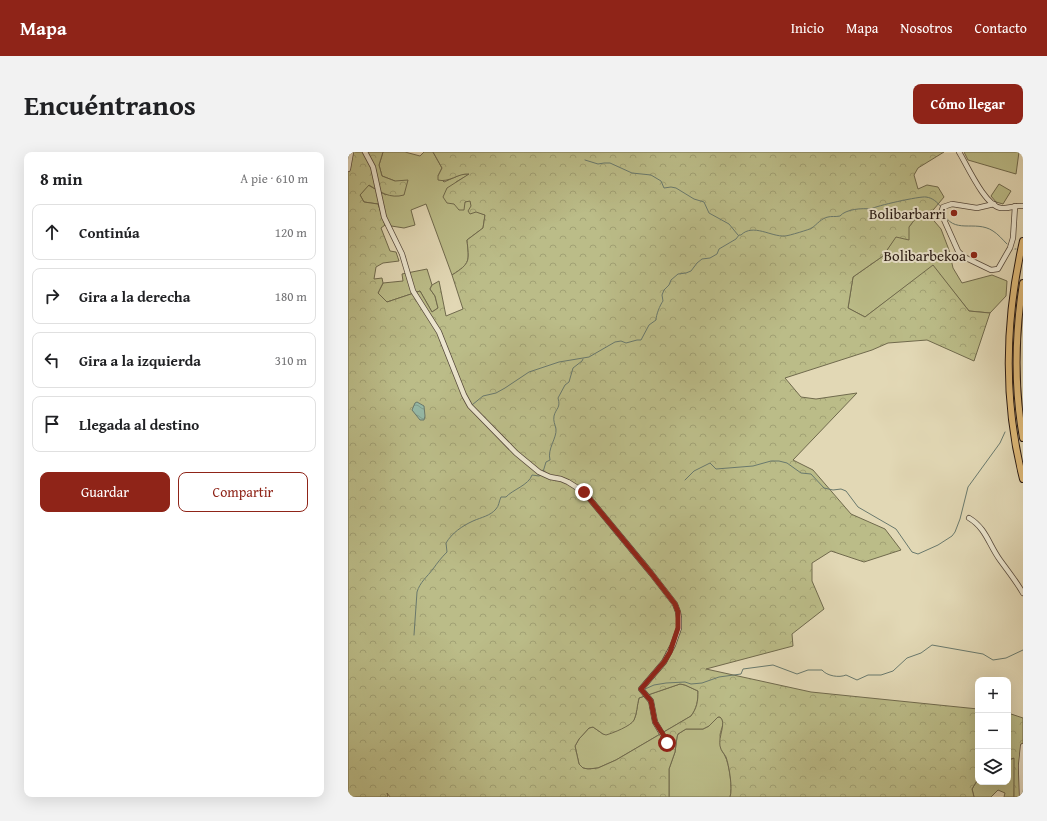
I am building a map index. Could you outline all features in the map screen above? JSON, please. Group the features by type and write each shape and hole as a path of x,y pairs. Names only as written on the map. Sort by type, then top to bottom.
{"highway":[{"path":"1023,241 1012,305 1008,361 1011,413 1014,436 1023,478"},
{"path":"1023,283 1019,314 1016,361 1018,401 1023,438"}],"street":[{"path":"348,169 351,152"},
{"path":"365,152 373,167 384,217 402,254 413,291 439,332 464,395 470,406 516,453 538,472 568,482 584,492 675,604 679,618 673,645 664,662 641,689 651,701 655,722 667,743"},
{"path":"959,152 978,187 994,204 1002,208 1023,206"},
{"path":"994,204 977,208 952,204 942,208 942,219 958,251 964,256 991,270 998,269 1010,248 1013,238 1015,206"},
{"path":"969,518 983,530 999,559 1023,593"},
{"path":"1022,797 1021,766 1023,746"}],"green space":[{"path":"348,152 383,152 379,165 382,176 395,181 408,180 404,195 390,195 369,185 360,195 364,202 378,204 385,225 381,228 390,251 396,252 399,261 383,263 376,267 374,279 382,278 383,283 378,293 387,302 420,291 432,312 438,308 435,296 430,289 432,285 439,281 446,316 463,309 452,275 466,264 468,257 467,240 483,228 485,215 476,212 470,214 468,211 471,206 470,201 465,202 464,210 459,210 454,204 447,203 443,197 447,188 469,174 442,181 438,180 438,176 442,168 433,152 944,152 918,168 914,175 918,189 927,185 938,187 944,197 929,215 915,219 909,227 909,240 896,237 883,256 853,277 848,308 865,317 933,265 969,311 990,313 974,361 927,340 888,343 872,350 785,378 801,397 816,399 857,393 793,460 813,470 851,514 885,529 901,550 864,562 831,551 812,563 812,581 824,609 792,634 793,646 706,669 811,692 975,709 975,784 972,789 974,797 730,797 731,783 728,766 726,757 720,746 723,722 720,717 718,717 709,726 703,729 686,729 678,734 675,752 669,769 669,797 390,797 387,793 388,797 348,797","holes":["680,684 698,691 697,704 691,716 616,760 598,768 583,768 579,764 575,746 589,728 593,727 606,735 626,727 634,720 639,698"]},
{"path":"383,152 405,152 420,156 424,152 433,152 442,168 438,176 444,182 462,174 470,174 456,182 465,202 470,200 475,210 485,215 483,228 467,240 468,257 466,264 452,275 426,204 411,210 415,225 404,228 385,225 378,204 364,202 360,195 368,185 386,195 395,181 382,176 379,165"},
{"path":"964,152 1019,152 1016,174 968,160"},
{"path":"999,184 1011,191 1003,204 996,202 991,196"},
{"path":"929,215 941,229 949,250 953,268 962,283 992,275 1007,281 1006,296 990,313 969,311 933,266 865,317 848,308 853,277 883,256 896,236 909,227 915,219"},
{"path":"427,269 432,285 430,289 435,296 438,308 432,312 420,291 387,302 378,293 383,283 403,281 402,274"},
{"path":"680,684 698,691 697,704 691,716 616,760 598,768 583,768 579,764 575,746 589,728 593,727 603,734 625,727 634,720 639,698"},
{"path":"1011,714 1023,718 1023,797 1014,797 1014,758 1011,759"},
{"path":"718,717 720,717 723,721 720,735 721,750 725,755 729,770 731,782 730,797 669,797 669,769 675,752 678,734 686,729 703,729 709,726"},
{"path":"1015,758 1014,797 1004,797 1005,793 998,790 991,797 974,797 972,789 975,784 1011,785 1011,759"}],"water":[{"path":"417,402 424,406 424,420 420,420 412,410"}],"waterway":[{"path":"585,160 598,164 610,163 632,173 651,175 661,181 664,188 676,188 694,199 704,202 709,213 729,224 738,235"},
{"path":"472,405 483,396 496,393 529,372 559,362 589,357 615,342 621,341 626,343 641,340 649,325 656,320 658,310 663,301 662,295 671,280 678,274 691,271 702,259 710,258 717,254 719,249 746,232 757,230 780,236 787,236 811,229 826,218 840,216 850,210 871,209 922,197 933,199 941,207"},
{"path":"943,212 947,219 952,223 986,228 999,235 1007,244"},
{"path":"543,472 546,462 550,460 549,456 556,432 554,418 559,406 558,398 565,385 569,382 573,368 583,359"},
{"path":"685,480 694,471 710,463 716,469 753,466 771,461 787,463 801,473 811,474 824,488 833,490 841,489 846,491 858,507 896,529 912,552 918,554 938,545 952,536 955,532 968,487 1000,443 1005,432"},
{"path":"414,635 418,588 447,552 446,543 448,539 465,525 494,511 498,506 501,497 506,497 524,485 528,482 532,475 541,475"},
{"path":"645,689 654,685 666,683 702,683 719,677 741,674 743,669 773,665 797,674 808,670 822,670 833,676 846,675 857,680 868,675 881,675 893,671 907,658 921,653 932,645 983,654 993,660 1006,658 1023,650"}],"place":[{"name":"Bolibarbarri","path":"954,213"},
{"name":"Bolibarbekoa","path":"974,255"}],"route":[{"path":"584,492 651,573 675,604 678,612 678,628 670,652 664,662 641,689 646,693 651,701 655,722 667,743"}]}
